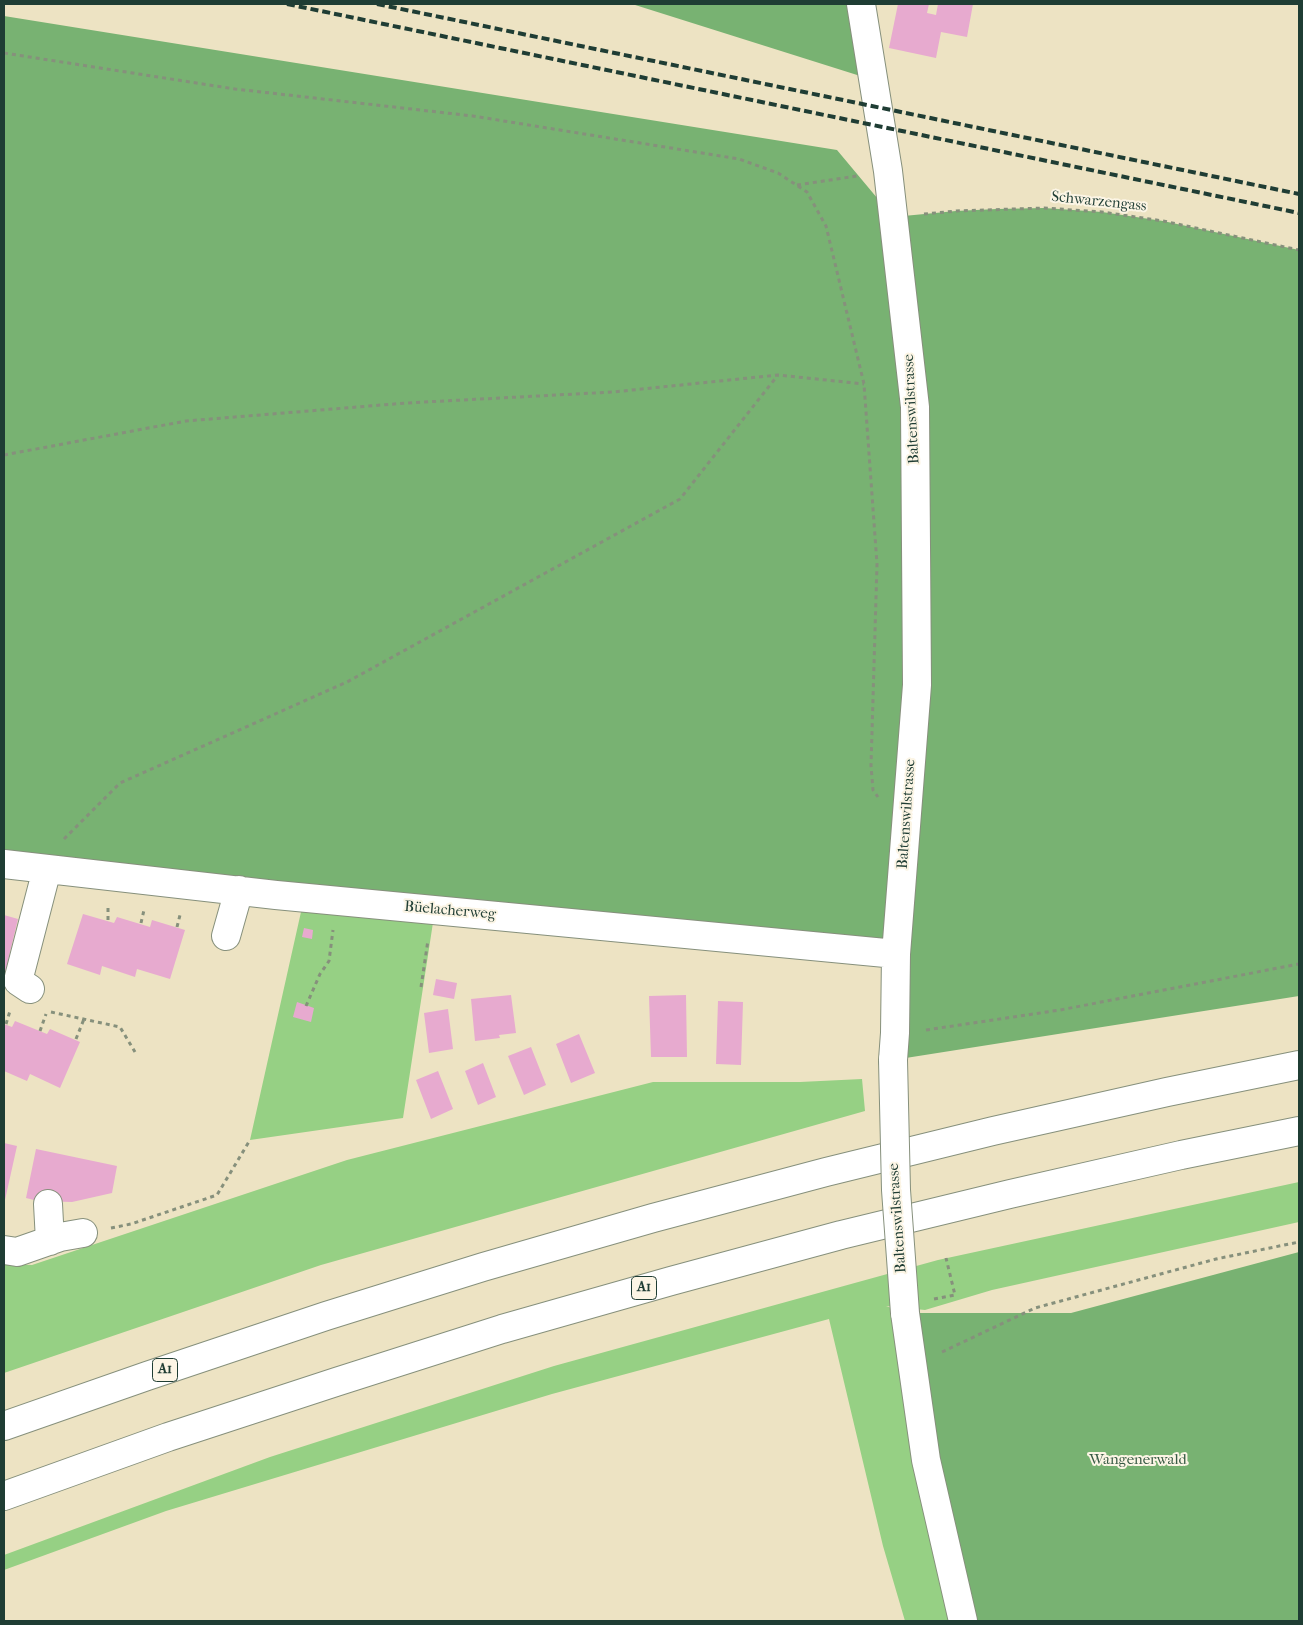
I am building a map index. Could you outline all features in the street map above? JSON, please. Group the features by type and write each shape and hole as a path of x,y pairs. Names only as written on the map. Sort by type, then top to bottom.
{"main road":[{"name":"Baltenswilstrasse","path":"861,4 888,171 915,407 917,685 896,954 894,1046 896,1190 905,1313 926,1460 963,1621"},
{"name":"Büelacherweg","path":"4,864 433,910 896,954"},
{"path":"35,999 18,981 41,868"},
{"path":"226,936 240,890"},
{"name":"A1","path":"4,1426 326,1316 483,1267 653,1218 826,1172 993,1131 1299,1065"},
{"name":"A1","path":"4,1496 168,1437 345,1379 502,1329 671,1281 841,1235 1010,1194 1172,1157 1299,1132"},
{"path":"48,1204 50,1241"},
{"path":"4,1250 17,1252 83,1233"}],"path":[{"path":"4,53 235,89 473,116 739,159 778,173 807,192 826,226 864,384 877,564 870,766 873,790 886,808 906,825"},
{"path":"797,185 888,171"},
{"name":"Schwarzengass","path":"893,217 1006,208 1044,208 1102,212 1163,221 1299,250"},
{"path":"4,456 186,421 406,403 613,392 778,375 864,384"},
{"path":"41,868 120,783 347,682 680,499 778,375"},
{"path":"306,1006 320,974 329,961 336,900"},
{"path":"421,988 433,910"},
{"path":"894,1046 1003,1020 1299,964"},
{"path":"35,999 47,1011 120,1028 136,1052"},
{"path":"40,1031 47,1011"},
{"path":"76,1039 84,1020"},
{"path":"83,1233 132,1224 217,1195 250,1140"},
{"path":"912,1366 1035,1308 1216,1259 1299,1242"},
{"path":"946,1258 954,1293"}],"green space":[{"path":"632,4 861,4 873,80"},
{"path":"4,16 837,150 893,217 997,209 1044,208 1102,212 1163,221 1299,250 1299,996 893,1060 896,954 4,864"},
{"path":"303,903 434,916 403,1118 250,1140"},
{"path":"862,1079 865,1111 321,1265 4,1373 4,1264 32,1265 347,1160 653,1082 800,1082"},
{"path":"1299,1182 1299,1222 992,1290 925,1310 886,1306 905,1313 963,1621 905,1621 883,1546 829,1319 552,1394 166,1511 4,1570 4,1555 270,1457 554,1366 938,1260"},
{"name":"Wangenerwald","path":"1299,1252 1299,1621 963,1621 905,1313 1071,1313"}],"building":[{"path":"898,4 929,4 927,13 936,15 938,4 973,4 967,37 941,32 936,58 889,48"},
{"path":"83,914 114,923 117,917 150,927 152,920 185,930 170,979 137,969 135,977 102,966 100,975 67,964"},
{"path":"4,915 18,919 4,977"},
{"path":"304,928 313,930 312,939 302,937"},
{"path":"436,979 457,983 454,999 433,995"},
{"path":"511,995 516,1033 499,1035 500,1038 475,1041 471,999"},
{"path":"686,995 687,1057 651,1057 649,996"},
{"path":"718,1001 743,1002 741,1065 716,1064"},
{"path":"297,1002 314,1008 311,1022 293,1017"},
{"path":"448,1009 453,1049 429,1053 424,1013"},
{"path":"15,1021 47,1034 50,1029 80,1042 60,1088 30,1074 27,1081 4,1071 4,1024 12,1027"},
{"path":"579,1034 595,1073 571,1083 556,1044"},
{"path":"531,1047 546,1085 524,1095 508,1056"},
{"path":"483,1063 496,1097 478,1105 465,1071"},
{"path":"438,1071 453,1109 431,1119 416,1080"},
{"path":"4,1143 17,1146 5,1200 4,1200"},
{"path":"36,1149 117,1166 112,1193 72,1202 38,1201 26,1198"}],"railway":[{"path":"287,4 1299,213"},
{"path":"377,4 1299,194"}]}
